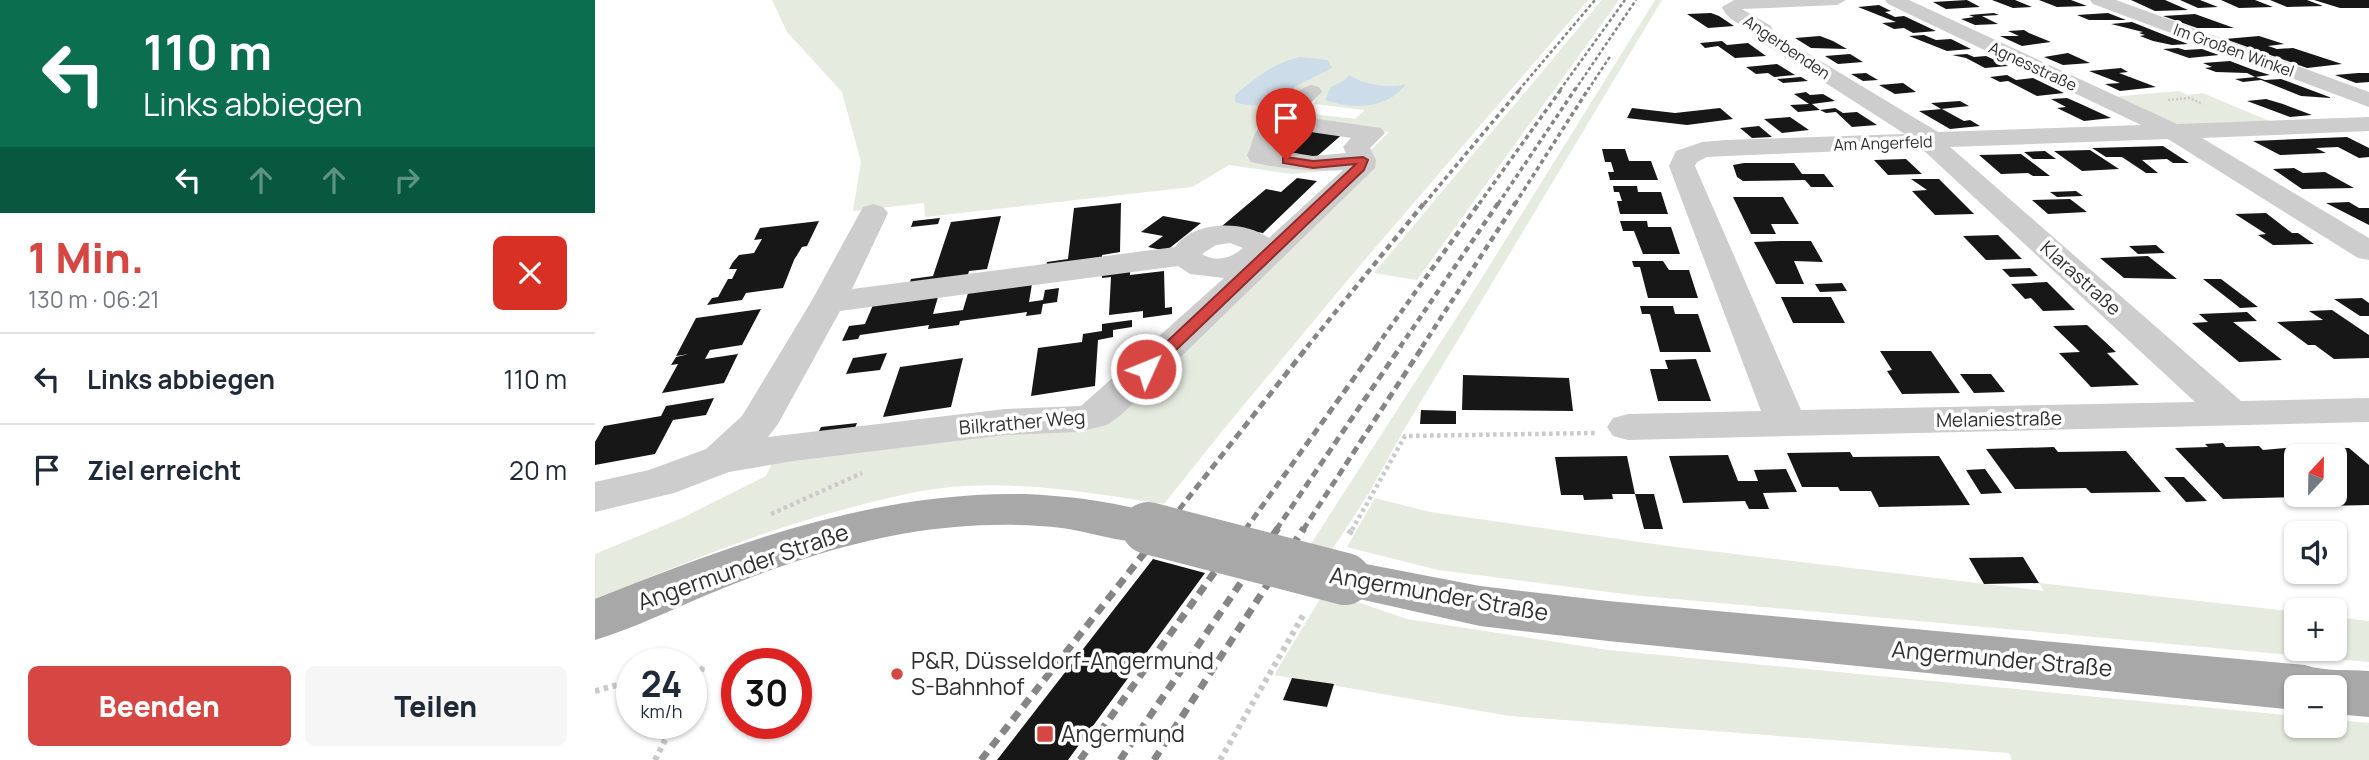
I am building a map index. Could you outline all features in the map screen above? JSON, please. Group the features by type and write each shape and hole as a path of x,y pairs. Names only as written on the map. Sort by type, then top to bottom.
{"main road":[{"name":"Angermunder Straße","path":"595,620 668,590 821,537 920,515 1010,509 1104,518 1333,575 1480,606 1608,621 2284,686"},
{"path":"2347,692 2369,694"}],"street":[{"name":"Angerbenden","path":"1837,0 1744,3 1731,7 1732,11 1764,30 1763,35 1933,142"},
{"name":"Agnesstraße","path":"1894,0 2173,131"},
{"name":"Im Großen Winkel","path":"2099,0 2369,100"},
{"path":"1267,136 1280,137 1299,123 1372,133 1356,147 1361,164 1313,164 1260,156 1267,136 1298,95 1363,114"},
{"name":"Am Angerfeld","path":"1786,423 1682,166 1685,157 1702,150 1726,148 2369,124"},
{"path":"2173,131 2369,251"},
{"name":"Klarastraße","path":"1933,142 2232,414"},
{"name":"Bilkrather Weg","path":"595,497 658,483 721,459 793,447 1005,422 1093,416 1107,406 1257,258 1361,164"},
{"name":"Bilkrather Weg","path":"721,459 758,424 828,302 873,213"},
{"name":"Bilkrather Weg","path":"828,302 1186,255 1193,264 1212,268 1257,258"},
{"name":"Melaniestraße","path":"1628,427 2369,410"}],"path":[{"path":"1220,760 1333,575 1405,436 1616,432 1628,427"},
{"path":"769,515 851,477 875,469"},
{"path":"595,691 616,685"},
{"path":"655,760 666,739"}],"shaded area":[{"path":"772,0 1588,0 1356,270 1164,504 1015,486 964,486 921,491 863,504 784,527 595,600 595,554 682,518 766,476 777,452 1095,420 1389,132 1299,121 1292,114 1355,119 1365,110 1314,104 1318,92 1253,140 1247,158 1350,169 1291,174 1229,165 1192,187 925,217 924,203 853,211 861,162 842,92 787,32"},
{"path":"1602,0 1619,0 1417,280 1374,273"},
{"path":"1655,0 1662,0 1402,433 1369,493 1330,553 1309,547 1475,289"},
{"path":"2179,91 2187,95 2203,93 2274,123 2187,126 2112,97"},
{"path":"1375,498 1430,512 1668,546 2044,591 2039,583 2284,611 2284,654 1632,595 1438,570 1347,547"},
{"path":"1325,591 1407,619 1608,650 2284,715 2284,738 2347,738 2347,721 2369,723 2369,760 2012,760 2009,753 1509,716 1274,675"},
{"path":"2347,618 2369,621 2369,662 2347,660"}],"water":[{"path":"1300,57 1328,60 1332,68 1294,87 1291,98 1252,105 1235,102 1235,95 1257,77 1273,67"},
{"path":"1349,75 1376,85 1406,84 1399,92 1380,103 1358,106 1325,100 1331,87"}],"building":[{"path":"1967,0 1980,7 1946,9 1933,2"},
{"path":"1992,0 2015,0 2032,7 2013,8"},
{"path":"2039,0 2071,0 2087,6 2057,7"},
{"path":"2131,0 2165,0 2188,10 2155,11"},
{"path":"2180,0 2200,0 2218,7 2198,8"},
{"path":"2221,0 2255,0 2273,7 2239,8"},
{"path":"2270,0 2307,0 2323,6 2287,7"},
{"path":"2314,0 2369,0 2369,8 2340,8"},
{"path":"1879,5 1891,11 1885,12 1895,17 1904,16 1936,31 1913,33 1904,28 1894,29 1882,23 1896,22 1858,7"},
{"path":"1711,13 1734,26 1708,28 1687,14"},
{"path":"2108,13 2126,20 2089,20 2077,15"},
{"path":"2195,14 2234,28 2197,28 2163,16"},
{"path":"1969,15 1999,15 1982,16 1998,24 1975,25 1961,19 1974,17"},
{"path":"2132,22 2188,44 2172,45 2153,41 2140,36 2145,35 2139,33 2143,32 2111,24"},
{"path":"2024,30 2051,42 2022,46 2000,36 2019,36 2008,31"},
{"path":"1924,35 1936,40 1951,39 1971,49 1947,51 1909,36"},
{"path":"1820,36 1847,49 1811,48 1795,38"},
{"path":"2259,36 2284,44 2268,46 2277,49 2293,48 2342,64 2307,68 2225,39"},
{"path":"1722,41 1727,45 1748,43 1766,56 1735,58 1718,46 1705,48 1700,43"},
{"path":"2163,49 2202,49 2219,55 2189,58"},
{"path":"2068,53 2090,63 2063,65 2044,57"},
{"path":"1850,54 1863,62 1838,64 1825,56"},
{"path":"1967,54 1974,57 1986,56 2008,66 1985,68 1966,58 1952,55"},
{"path":"2230,61 2270,75 2255,77 2247,73 2216,72 2205,68 2212,67 2203,63"},
{"path":"1777,64 1795,75 1774,77 1768,73 1756,74 1746,67"},
{"path":"2121,68 2128,72 2119,73 2156,87 2120,91 2105,84 2120,83 2089,71"},
{"path":"1866,73 1878,80 1863,81 1851,74"},
{"path":"2369,73 2369,82 2356,83 2335,75"},
{"path":"2007,75 2016,80 2033,78 2064,93 2037,96 2008,81 2000,82 1990,77"},
{"path":"1801,77 1808,81 1783,83 1777,79"},
{"path":"2256,77 2265,80 2281,79 2332,98 2301,96 2261,80 2243,82 2235,79"},
{"path":"1903,83 1916,92 1895,94 1879,85"},
{"path":"1806,92 1810,95 1823,94 1835,101 1812,104 1820,110 1798,112 1790,105 1809,104 1794,94"},
{"path":"2067,98 2111,118 2084,121 2057,108 2066,107 2051,99"},
{"path":"2266,99 2312,115 2290,117 2247,101"},
{"path":"1960,101 1969,106 1941,109 1931,103"},
{"path":"1632,108 1675,113 1720,108 1733,119 1687,125 1627,118"},
{"path":"1835,108 1843,113 1857,112 1877,125 1852,127 1836,112 1826,113 1820,110"},
{"path":"1942,109 1980,126 1950,129 1919,111"},
{"path":"1790,117 1809,130 1782,133 1764,119"},
{"path":"1759,126 1772,137 1752,138 1740,128"},
{"path":"1303,127 1345,132 1314,159 1295,157 1299,154 1273,150"},
{"path":"2347,137 2369,148 2369,157 2359,158 2338,147 2316,148 2326,153 2280,155 2253,141"},
{"path":"2163,146 2189,163 2173,163 2167,159 2142,160 2158,173 2146,173 2122,157 2106,157 2092,148"},
{"path":"1602,149 1625,149 1629,161 1651,161 1658,180 1610,180 1608,172 1614,172 1611,162 1605,162"},
{"path":"2090,150 2119,169 2082,171 2054,151"},
{"path":"2045,151 2056,159 2033,159 2024,152"},
{"path":"2021,154 2050,176 2033,176 2028,173 2001,174 1979,155"},
{"path":"1906,159 1922,174 1888,175 1874,160"},
{"path":"1794,163 1802,174 1824,174 1834,187 1811,187 1805,180 1743,181 1737,177 1733,165"},
{"path":"2294,168 2303,173 2325,172 2354,188 2302,189 2273,169"},
{"path":"1297,178 1317,181 1263,233 1222,226 1266,189 1281,192"},
{"path":"1911,179 1939,179 1974,214 1935,215 1912,191 1927,190"},
{"path":"1613,186 1637,186 1638,192 1661,192 1668,214 1620,214 1617,201 1622,201 1619,192 1614,192"},
{"path":"2076,191 2083,196 2057,197 2050,192"},
{"path":"1733,197 1783,197 1799,224 1771,224 1776,234 1751,234"},
{"path":"2070,199 2087,212 2048,214 2032,200"},
{"path":"2349,202 2359,208 2369,208 2369,225 2326,203"},
{"path":"1121,203 1120,252 1102,255 1102,261 1046,268 1047,262 1068,259 1074,208"},
{"path":"2266,213 2292,233 2298,233 2314,244 2273,245 2258,235 2266,234 2235,214"},
{"path":"1001,216 987,269 969,271 967,278 909,285 911,279 933,276 951,222"},
{"path":"1163,216 1201,223 1166,251 1148,247 1163,236 1141,232"},
{"path":"940,218 938,224 911,227 913,221"},
{"path":"819,221 807,246 802,247 794,260 783,288 746,293 742,300 707,305 712,298 718,297 728,279 732,279 737,269 729,269 739,255 754,253 762,239 754,240 760,228"},
{"path":"1620,221 1647,221 1648,227 1671,227 1680,254 1643,254 1634,231 1623,231"},
{"path":"1998,235 2022,259 1986,260 1963,236"},
{"path":"1811,241 1823,262 1794,261 1804,284 1776,284 1754,242"},
{"path":"2156,245 2165,253 2138,254 2129,246"},
{"path":"2148,256 2177,279 2124,278 2100,258"},
{"path":"1632,261 1663,261 1669,270 1689,270 1698,298 1648,298 1640,267 1634,267"},
{"path":"1130,268 1130,275 1164,271 1165,308 1172,307 1172,314 1143,318 1143,311 1109,315 1111,277 1102,278 1102,272"},
{"path":"2030,268 2038,276 2010,277 2002,269"},
{"path":"2203,279 2221,279 2258,307 2240,308"},
{"path":"2047,282 2075,310 2043,311 2031,298 2025,299 2011,284"},
{"path":"1842,283 1847,291 1820,292 1815,284"},
{"path":"1032,284 1029,302 1043,300 1045,290 1059,288 1057,302 1043,304 1041,314 1026,316 1027,312 960,321 959,325 928,329 929,325 860,335 858,339 842,341 849,326 865,324 873,305 938,297 933,314 963,310 968,293"},
{"path":"1781,297 1831,297 1845,323 1793,323"},
{"path":"2362,298 2369,303 2369,316 2360,316 2334,299"},
{"path":"1640,306 1673,306 1675,314 1698,314 1711,352 1660,352 1650,314 1642,314"},
{"path":"761,309 742,345 710,350 705,359 738,354 724,383 662,393 678,364 671,365 676,357 689,354 676,356 696,318"},
{"path":"2332,310 2369,335 2369,358 2334,359 2315,345 2308,345 2277,322 2323,320 2309,311"},
{"path":"2247,312 2257,321 2233,322 2282,360 2239,362 2192,323 2208,322 2199,314"},
{"path":"1132,320 1132,327 1113,330 1113,337 1098,340 1095,386 1031,396 1038,348 1082,342 1083,334 1102,331 1102,324"},
{"path":"2087,325 2116,352 2107,353 2139,385 2091,387 2059,353 2080,352 2053,326"},
{"path":"1880,351 1931,351 1960,393 1902,394 1887,371 1892,370"},
{"path":"887,353 880,370 846,374 853,358"},
{"path":"963,358 951,407 883,417 900,367"},
{"path":"1696,359 1711,401 1658,401 1650,369 1668,369 1665,360"},
{"path":"1960,374 1991,374 2005,392 1974,393"},
{"path":"1463,375 1569,378 1573,411 1462,410"},
{"path":"714,398 706,415 673,420 655,454 595,465 595,442 604,426 661,416 666,406"},
{"path":"1421,410 1456,411 1456,424 1420,424"},
{"path":"857,423 853,433 816,437 821,427"},
{"path":"2223,443 2226,447 2259,446 2263,450 2284,448 2284,497 2223,499 2175,448 2208,447 2205,444"},
{"path":"2054,447 2058,452 2126,451 2161,492 2091,493 2086,488 2015,489 1986,449"},
{"path":"2347,448 2369,465 2369,505 2347,505"},
{"path":"1850,452 1853,457 1939,456 1970,505 1879,507 1871,491 1802,487 1787,453"},
{"path":"1728,455 1738,481 1758,481 1754,470 1786,469 1797,492 1763,493 1769,509 1749,509 1745,501 1683,503 1669,456"},
{"path":"1627,456 1635,494 1612,494 1613,499 1584,500 1583,495 1561,495 1555,457"},
{"path":"1985,469 2002,493 1981,494 1966,470"},
{"path":"2164,477 2184,477 2207,501 2186,502"},
{"path":"1635,494 1654,494 1663,529 1644,529"},
{"path":"2023,557 2039,583 1984,584 1969,558"},
{"path":"1153,559 1205,573 1068,760 997,760"},
{"path":"1292,678 1334,684 1327,707 1283,700"}],"railway":[{"path":"1519,90 1595,0"},
{"path":"1560,90 1625,0"},
{"path":"1575,90 1636,0"},
{"path":"1588,90 1611,55"},
{"path":"1424,204 1521,88"},
{"path":"1479,204 1562,88"},
{"path":"1498,204 1576,88"},
{"path":"1515,204 1589,88"},
{"path":"1307,347 1425,202"},
{"path":"1376,347 1480,202"},
{"path":"1400,347 1499,202"},
{"path":"1422,347 1516,202"},
{"path":"1163,530 1308,346"},
{"path":"1245,530 1377,346"},
{"path":"1276,530 1401,346"},
{"path":"1303,530 1423,346"},
{"path":"981,760 1164,528"},
{"path":"1080,760 1246,528"},
{"path":"1120,760 1278,528"},
{"path":"1154,760 1304,528"}],"place":[{"name":"P&R, Düsseldorf-Angermund S-Bahnhof","path":"897,674"},
{"name":"Angermund","path":"1045,734"}],"route":[{"path":"1146,369 1360,167 1363,160 1313,164 1286,160"}]}
